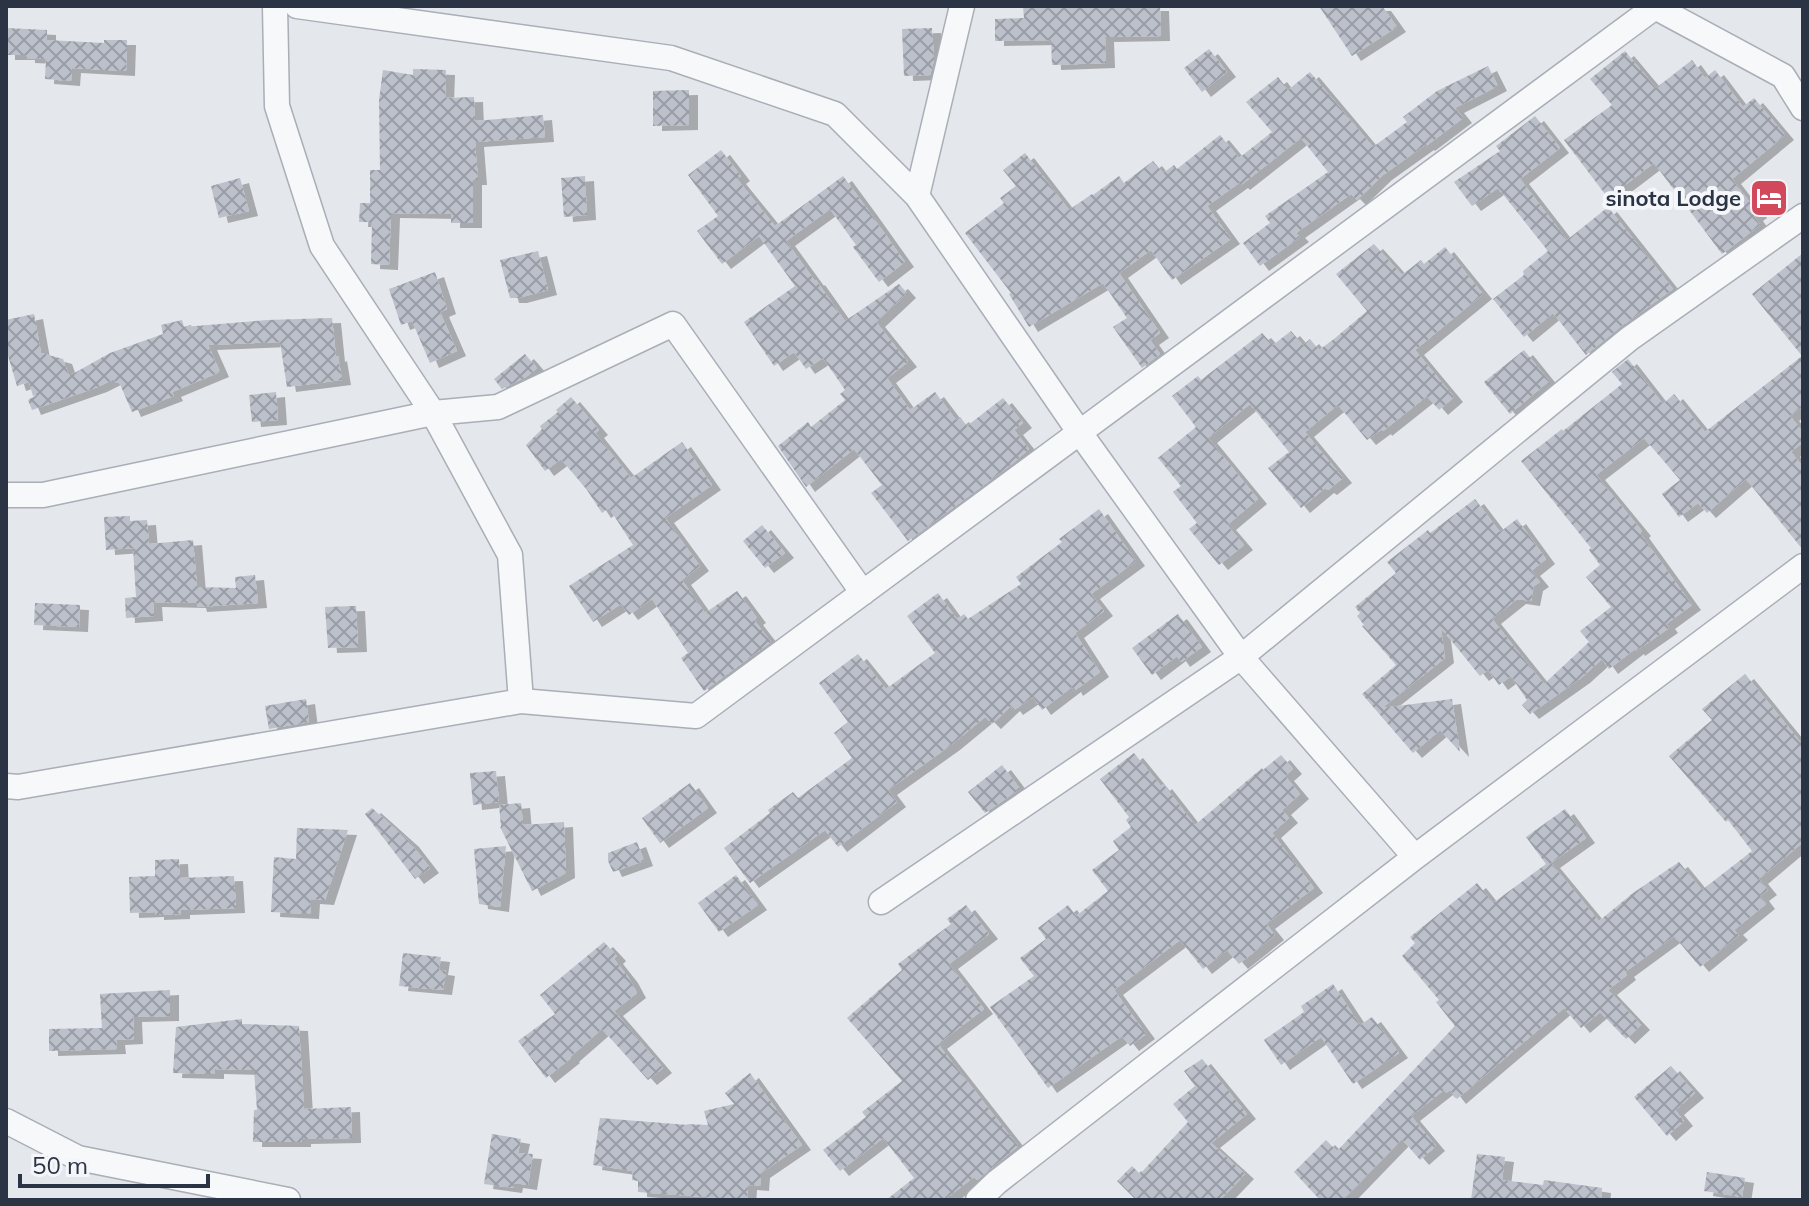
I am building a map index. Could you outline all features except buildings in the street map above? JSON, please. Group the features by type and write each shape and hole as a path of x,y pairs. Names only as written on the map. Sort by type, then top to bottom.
{"street":[{"path":"275,6 277,106 322,246 433,413 510,555 521,701"},
{"path":"297,6 671,58 835,114 917,196 1080,433 1241,657 1415,857"},
{"path":"917,196 962,6"},
{"path":"6,786 18,787 521,701 696,716 1655,7 1783,76 1803,108"},
{"path":"881,902 1241,657 1629,339 1803,216"},
{"path":"6,495 43,495 433,413 498,407 673,324 863,593"},
{"path":"978,1200 1004,1191 1415,857 1803,566"},
{"path":"6,1121 78,1158 288,1200"}],"place":[{"name":"sinota Lodge","path":"1769,198"}]}
